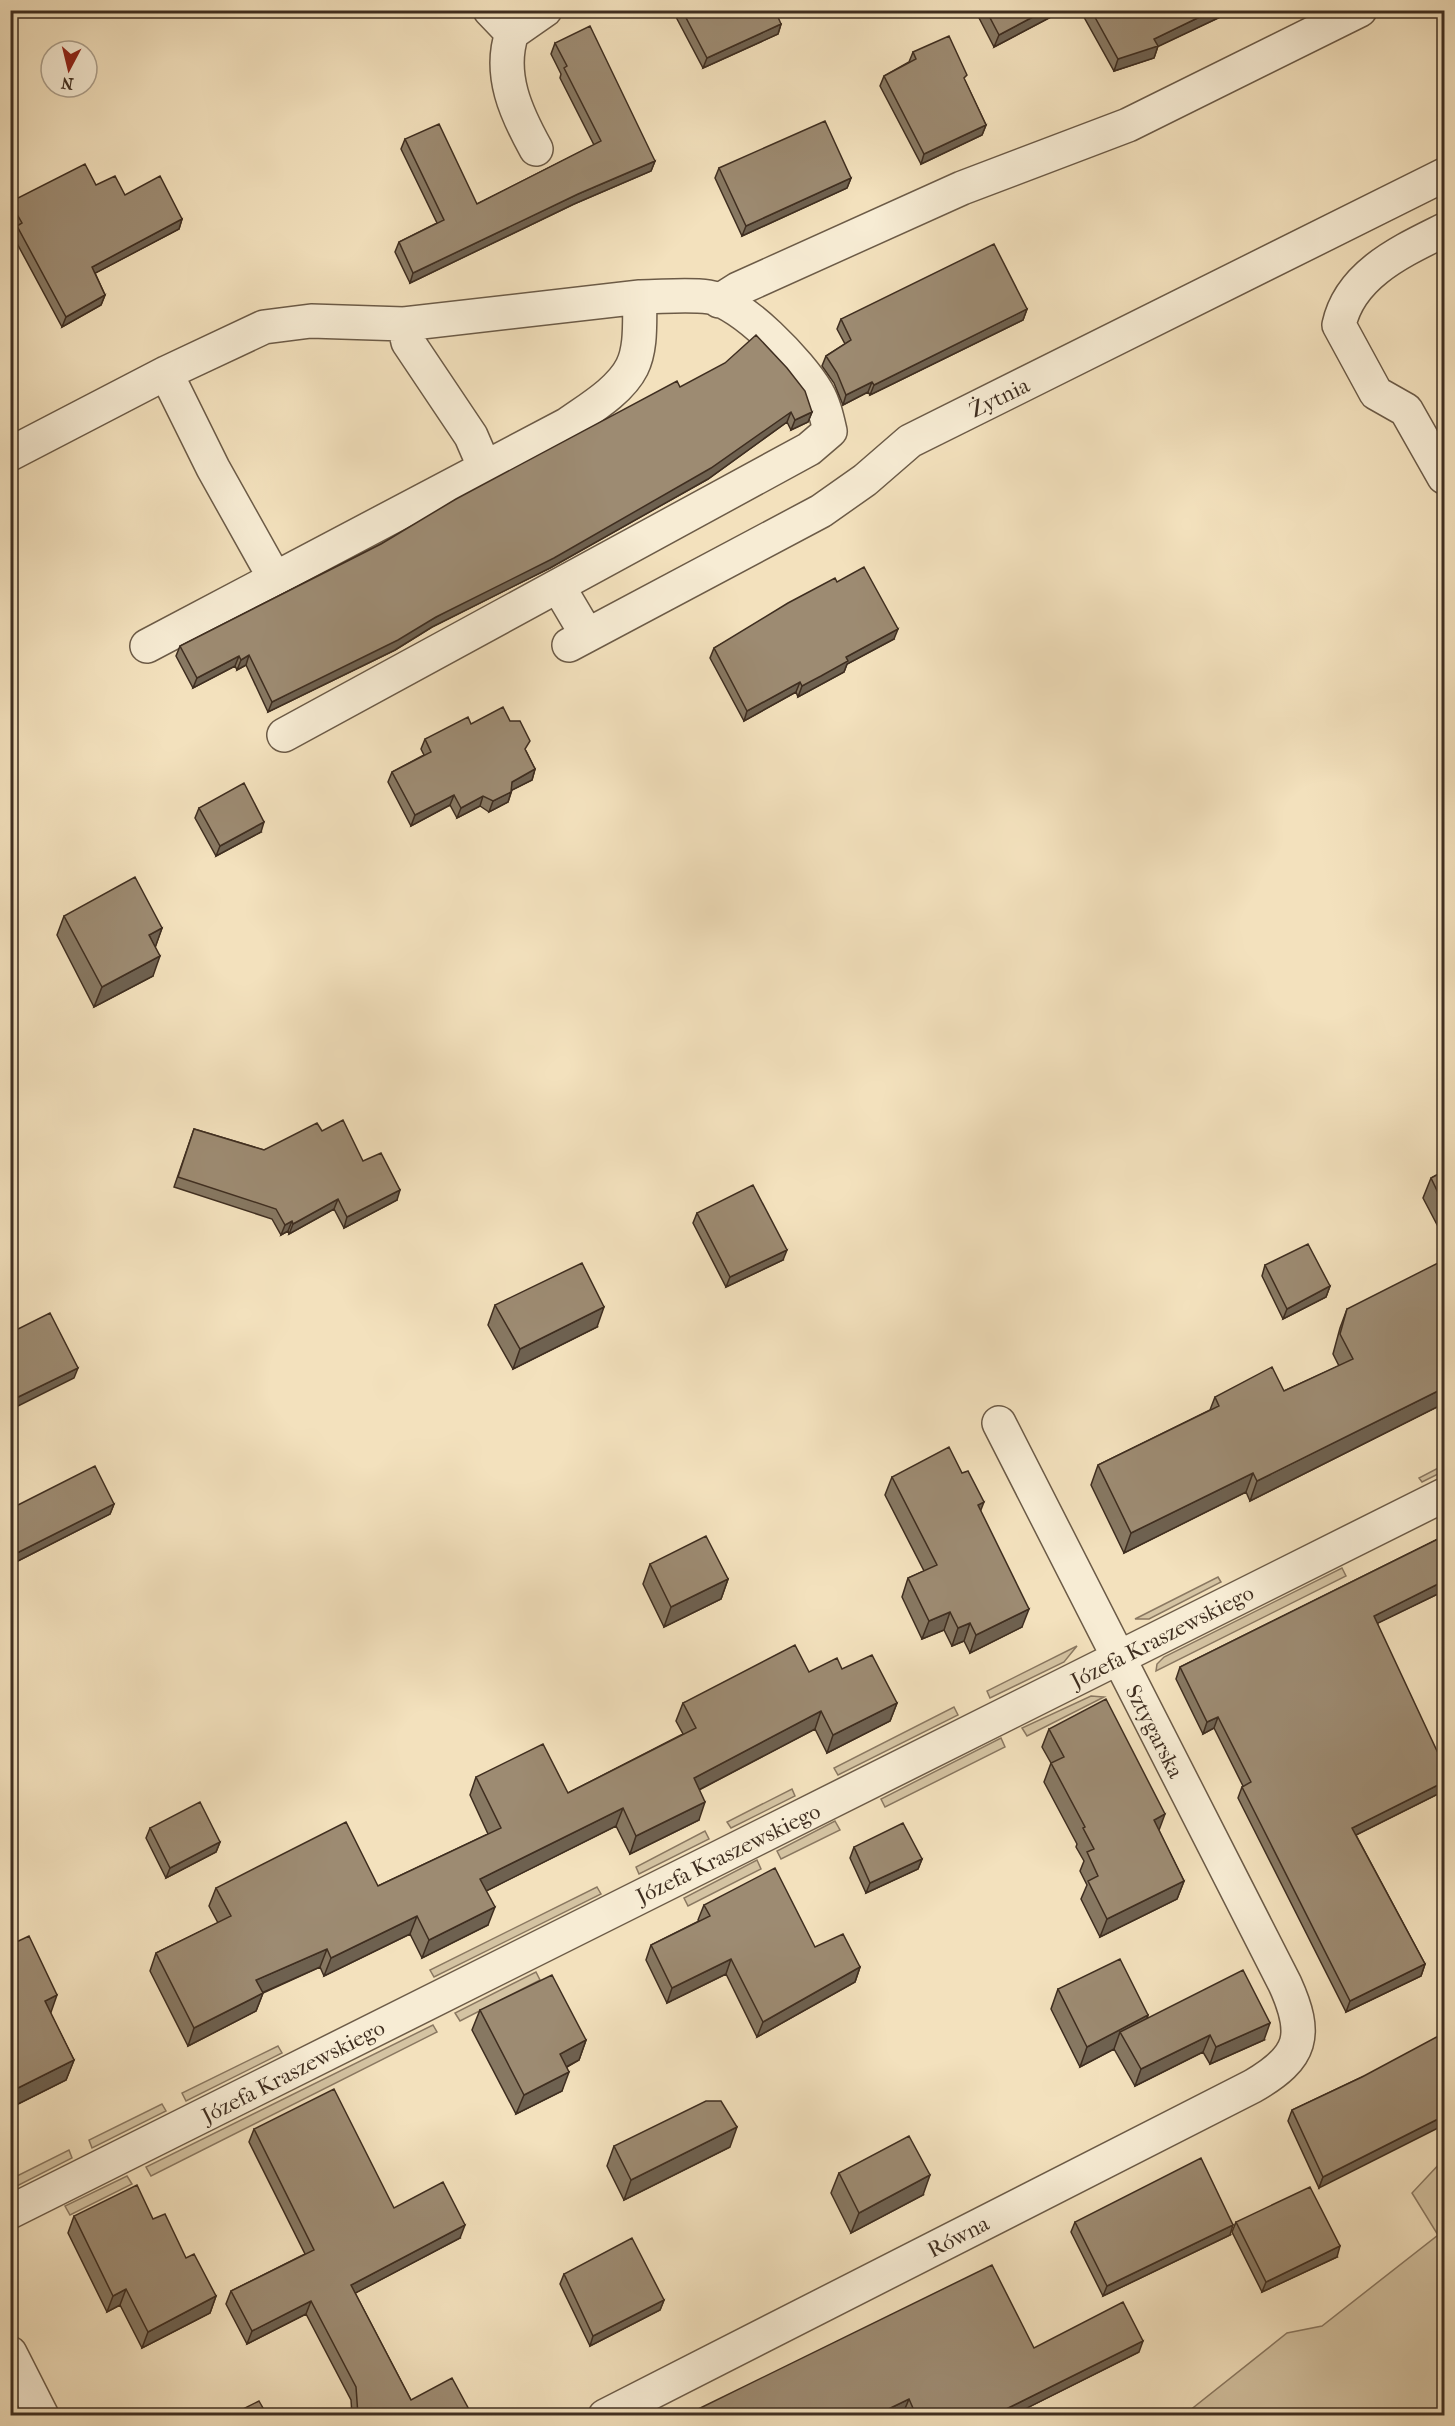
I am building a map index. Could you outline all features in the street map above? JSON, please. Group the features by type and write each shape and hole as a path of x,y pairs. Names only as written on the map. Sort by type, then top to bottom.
{"street":[{"path":"490,10 512,33"},
{"path":"536,149 509,89 506,51 512,33 545,10"},
{"path":"718,301 738,289 962,188 1128,125 1360,10"},
{"name":"Żytnia","path":"558,586 578,640 821,511 865,480 910,441 1444,175"},
{"path":"1444,230 1390,256 1363,281 1342,309 1339,325 1376,393 1406,410 1444,477"},
{"path":"147,646 484,466 568,424 625,378 637,351 640,297"},
{"path":"10,454 246,333 264,327 311,321 404,324 640,297 710,297 745,314 817,391 830,431 808,449 284,735"},
{"path":"404,324 412,350 471,436 484,466"},
{"path":"166,373 213,468 274,577"},
{"name":"Sztygarska","path":"999,1423 1286,1984 1298,2017 1298,2043"},
{"name":"Józefa Kraszewskiego","path":"10,2212 1444,1495"},
{"name":"Równa","path":"606,2415 1253,2086 1286,2064 1298,2043"},
{"path":"10,2353 42,2415"}],"shaded area":[{"path":"1444,1465 1444,1471 1422,1482 1419,1478"},
{"path":"1342,1568 1346,1576 1156,1671 1157,1664 1164,1657"},
{"path":"1218,1577 1221,1582 1149,1619 1135,1619"},
{"path":"1077,1646 1064,1662 990,1698 987,1691"},
{"path":"1091,1696 1104,1697 1027,1736 1022,1728"},
{"path":"954,1707 958,1715 838,1775 834,1768"},
{"path":"1001,1738 1005,1747 885,1807 881,1799"},
{"path":"792,1789 795,1796 731,1828 727,1822"},
{"path":"835,1821 840,1830 781,1859 777,1851"},
{"path":"705,1831 709,1839 639,1874 636,1867"},
{"path":"757,1860 761,1869 688,1906 684,1898"},
{"path":"597,1887 601,1894 434,1977 430,1970"},
{"path":"536,1972 540,1980 460,2021 455,2013"},
{"path":"433,2025 437,2032 151,2176 146,2167"},
{"path":"278,2046 282,2053 186,2101 182,2093"},
{"path":"162,2104 166,2111 92,2148 89,2140"},
{"path":"69,2150 72,2158 11,2189 11,2179"},
{"path":"1444,2159 1444,2415 1184,2415 1287,2333 1322,2326 1438,2235 1412,2193"},
{"path":"127,2176 132,2184 70,2215 65,2206"}],"building":[{"path":"682,10 775,10 781,24 707,58"},
{"path":"986,10 1046,10 999,35"},
{"path":"1091,10 1214,10 1154,39 1158,46 1118,59"},
{"path":"590,26 655,161 578,194 413,273 399,242 444,220 405,139 439,124 477,204 601,141 564,68 567,66 555,43"},
{"path":"949,36 967,75 964,78 986,125 924,154 884,76 916,59 913,52"},
{"path":"825,121 851,178 746,226 719,168"},
{"path":"85,164 96,185 115,176 125,195 160,176 182,219 92,267 105,295 66,317 17,226 22,223 10,202"},
{"path":"994,244 1027,309 874,385 872,382 846,395 837,373 826,356 851,340 841,319"},
{"path":"756,335 805,391 812,412 795,420 791,412 711,468 554,558 436,617 398,640 272,702 249,655 241,660 239,656 197,678 180,646 381,544 456,499 677,381 680,387 725,363"},
{"path":"864,567 898,629 846,657 848,661 821,676 802,686 800,682 747,711 714,648 788,603 835,578 837,582"},
{"path":"503,707 510,721 520,721 530,741 525,749 535,769 512,782 511,792 493,801 483,796 461,808 454,795 415,815 392,772 431,752 425,739 468,717 471,724"},
{"path":"244,783 264,822 220,846 199,808"},
{"path":"135,877 162,928 149,935 160,956 102,987 64,916"},
{"path":"343,1120 363,1161 381,1153 400,1190 347,1217 338,1199 293,1224 292,1221 285,1225 276,1209 178,1177 194,1129 264,1150 317,1123 322,1131"},
{"path":"1444,1171 1444,1205 1431,1178"},
{"path":"753,1185 787,1250 730,1277 697,1213"},
{"path":"1308,1244 1330,1286 1287,1309 1265,1265"},
{"path":"1444,1260 1444,1361 1438,1365 1444,1378 1444,1388 1257,1481 1253,1473 1131,1533 1098,1465 1219,1406 1215,1397 1272,1367 1284,1391 1353,1359 1340,1334 1347,1309"},
{"path":"582,1263 604,1307 520,1349 495,1305"},
{"path":"50,1313 78,1368 10,1401 10,1333"},
{"path":"949,1447 962,1473 968,1471 984,1502 978,1505 1029,1609 976,1635 970,1623 958,1628 950,1612 929,1621 908,1578 937,1565 892,1477"},
{"path":"95,1466 114,1504 13,1555 10,1550 10,1509"},
{"path":"706,1536 728,1579 671,1607 650,1564"},
{"path":"1444,1536 1444,1581 1374,1616 1444,1766 1444,1782 1352,1828 1425,1964 1350,2001 1242,1787 1251,1782 1218,1717 1207,1722 1180,1667"},
{"path":"795,1645 809,1672 837,1658 842,1669 872,1655 897,1703 833,1735 821,1711 694,1778 705,1802 636,1836 623,1808 480,1879 495,1907 429,1940 417,1916 331,1958 327,1949 256,1980 263,1993 194,2028 156,1953 231,1916 216,1888 346,1822 378,1886 501,1828 476,1777 543,1744 568,1793 696,1728 683,1703"},
{"path":"1106,1699 1165,1814 1154,1820 1184,1881 1107,1919 1088,1881 1098,1876 1087,1852 1094,1849 1051,1763 1064,1757 1049,1729"},
{"path":"200,1802 220,1842 170,1868 150,1828"},
{"path":"903,1823 922,1859 870,1883 854,1847"},
{"path":"775,1868 815,1947 843,1934 860,1967 763,2022 731,1959 672,1988 651,1945 710,1916 704,1905"},
{"path":"29,1936 57,1995 45,2001 74,2060 16,2089 10,2077 10,1945"},
{"path":"1120,1959 1148,2015 1087,2047 1058,1989"},
{"path":"1243,1970 1270,2023 1216,2047 1210,2035 1141,2069 1120,2032"},
{"path":"552,1975 586,2040 560,2054 569,2072 524,2095 480,2010"},
{"path":"1444,2033 1444,2116 1323,2177 1292,2110 1362,2077"},
{"path":"334,2089 394,2208 443,2182 465,2225 351,2285 411,2400 452,2378 472,2415 358,2415 356,2387 311,2301 252,2331 231,2291 314,2250 254,2129"},
{"path":"706,2101 721,2101 737,2127 631,2180 614,2146"},
{"path":"909,2136 930,2175 859,2213 839,2173"},
{"path":"1201,2158 1233,2225 1107,2286 1075,2222"},
{"path":"137,2185 153,2219 165,2214 186,2258 194,2254 216,2296 148,2332 126,2289 113,2296 74,2216"},
{"path":"1310,2187 1340,2246 1266,2282 1236,2222"},
{"path":"632,2238 664,2300 593,2336 564,2274"},
{"path":"992,2265 1034,2348 1123,2302 1143,2341 994,2415 916,2415 909,2399 876,2415 686,2415"},
{"path":"259,2401 267,2415 231,2415"}]}
